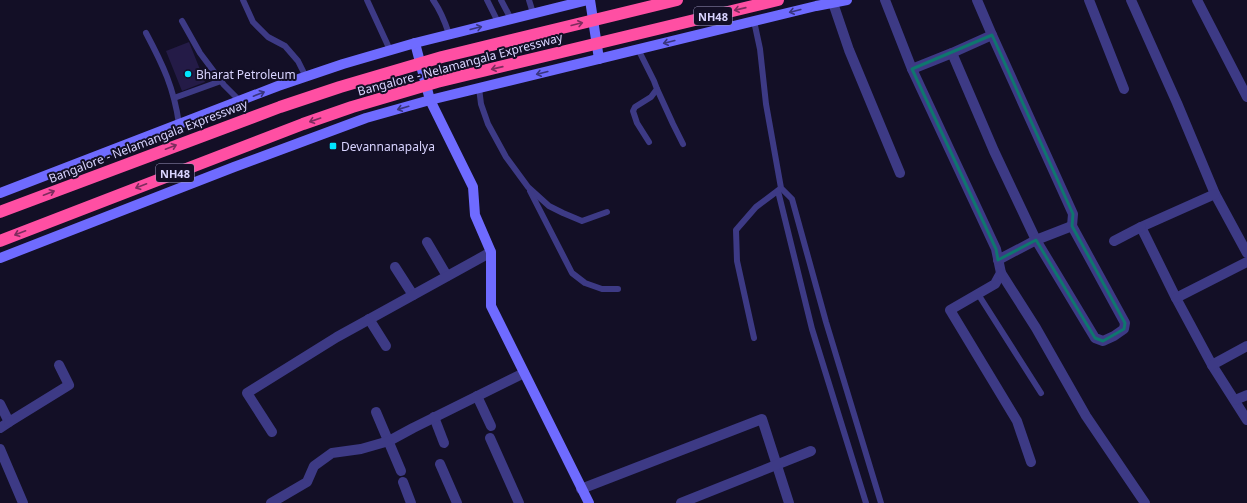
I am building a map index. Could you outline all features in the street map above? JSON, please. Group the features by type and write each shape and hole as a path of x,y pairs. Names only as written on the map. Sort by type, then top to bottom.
{"highway":[{"name":"Bangalore - Nelamangala Expressway","path":"0,212 280,107 340,87 442,57 677,0"},
{"name":"Bangalore - Nelamangala Expressway","path":"0,241 296,126 352,107 437,82 778,0"}],"street":[{"path":"0,193 240,101 343,64 449,34 589,0 599,59"},
{"path":"0,258 255,159 366,118 430,100 754,21 847,0"},
{"path":"885,0 912,69 996,249 1000,273 1036,328 1086,416 1145,503"},
{"path":"952,53 994,151 1036,240 1096,338 1102,341 1114,336 1124,329 1125,323 1072,226 1073,214 977,0"},
{"path":"1089,0 1124,89"},
{"path":"1131,0 1177,103 1215,194 1247,253"},
{"path":"1198,0 1247,97"},
{"path":"833,3 849,50 900,173"},
{"path":"912,69 992,35"},
{"path":"415,43 430,100 473,187 475,215 491,252 491,306 589,503"},
{"path":"1114,241 1141,227 1215,194"},
{"path":"998,260 1036,240 1072,226"},
{"path":"1141,227 1176,298 1212,365 1247,420"},
{"path":"427,242 447,276"},
{"path":"272,432 247,393 337,337 491,252"},
{"path":"1176,298 1247,262"},
{"path":"395,267 413,295"},
{"path":"1000,273 995,284 950,310 1017,421 1031,462"},
{"path":"369,319 386,346"},
{"path":"1212,365 1247,346"},
{"path":"0,428 69,385 59,365"},
{"path":"271,503 307,482 314,466 332,453 389,441 524,373"},
{"path":"1235,400 1247,395"},
{"path":"477,396 491,426"},
{"path":"0,404 9,422"},
{"path":"376,412 401,471"},
{"path":"434,417 444,443"},
{"path":"581,488 762,419 789,503"},
{"path":"490,438 519,503"},
{"path":"0,449 23,503"},
{"path":"681,503 811,451"},
{"path":"440,464 457,503"},
{"path":"403,482 411,503"}],"lane":[{"path":"243,0 253,22 268,37 285,46 298,61 306,77"},
{"path":"367,0 390,50"},
{"path":"433,0 444,18 449,34"},
{"path":"487,0 498,22"},
{"path":"501,0 511,19"},
{"path":"529,0 533,14"},
{"path":"182,21 200,53 221,81 240,101"},
{"path":"754,21 760,49 766,104 780,189 812,329 866,503"},
{"path":"146,33 169,80 179,124"},
{"path":"638,49 683,144"},
{"path":"174,98 221,81"},
{"path":"480,88 481,104 488,124 506,157 528,187 572,273 585,283 602,289 618,289"},
{"path":"649,142 633,112 635,107 651,97 656,89"},
{"path":"528,187 549,206 563,214 582,221 607,212"},
{"path":"754,338 737,261 736,230 756,208 780,189"},
{"path":"780,189 792,199 826,322 881,503"},
{"path":"978,294 1041,394"}],"highlighted area":[{"path":"992,35 1073,214 1072,226 1125,323 1124,329 1103,341 1095,338 1036,240 998,260 996,249 912,69"}],"building":[{"path":"189,42 205,82 182,91 166,51"}],"place":[{"name":"Bharat Petroleum","path":"188,74"},
{"name":"Devannanapalya","path":"333,146"}]}
